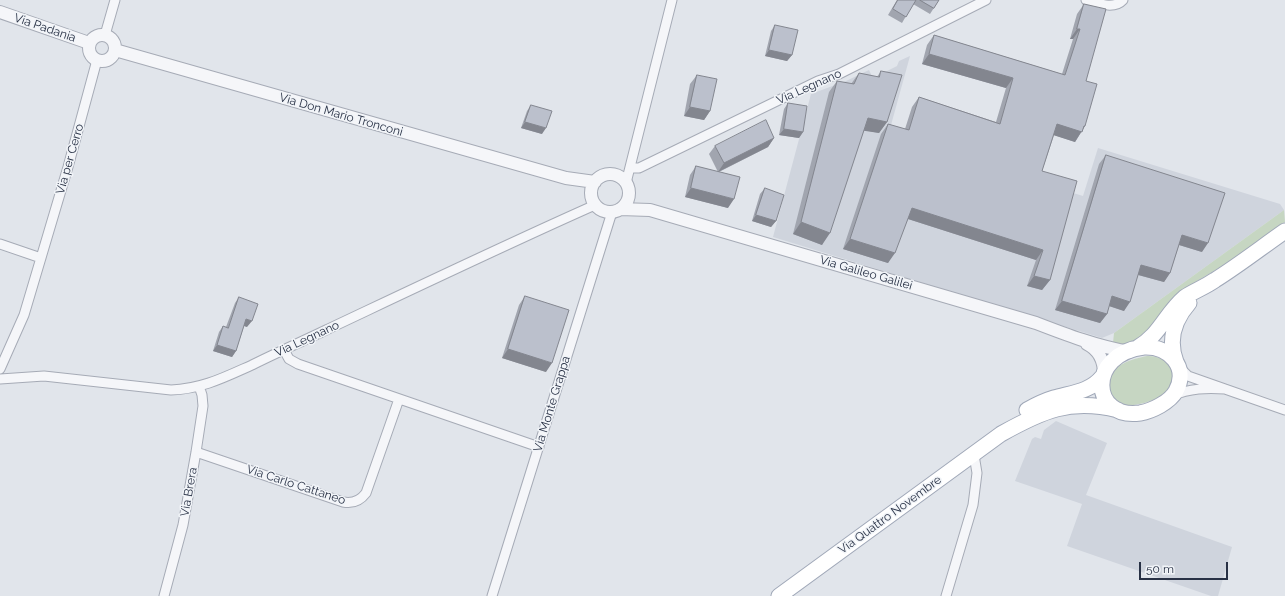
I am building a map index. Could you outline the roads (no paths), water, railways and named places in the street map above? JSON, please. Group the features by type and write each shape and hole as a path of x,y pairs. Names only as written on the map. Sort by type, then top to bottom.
{"main road":[{"path":"1212,282 1186,306 1174,326 1172,340 1180,380 1175,392 1165,402 1141,412 1129,413 1118,410 1103,394 1101,383 1106,367 1115,358 1139,348 1151,339 1177,304 1187,296 1212,282 1285,231"},
{"path":"1129,352 1141,348 1156,348 1169,354 1177,363"},
{"name":"Via Quattro Novembre","path":"779,596 974,455 1001,434 1015,419 1036,404 1090,388 1098,382 1103,375"},
{"name":"Via Quattro Novembre","path":"1001,434 1040,413 1076,405 1100,405 1118,410"}],"street":[{"path":"105,35 115,0"},
{"path":"627,188 622,179 611,174 599,178 595,182 591,192 593,201 602,210 616,210 628,200 627,188 631,168 672,0"},
{"name":"Via Legnano","path":"631,168 639,168 818,81 839,74 986,0"},
{"path":"1086,0 1112,5 1120,3 1123,0"},
{"name":"Via Padania","path":"0,12 90,43"},
{"path":"101,34 105,35 114,42 115,50 112,57 101,61 97,60 91,55 89,51 90,43 94,37 101,34"},
{"name":"Via Don Mario Tronconi","path":"115,50 566,178 595,182"},
{"name":"Via per Cerro","path":"0,369 24,315 68,167 97,60"},
{"name":"Via Don Mario Tronconi","path":"566,178 593,201"},
{"name":"Via Galileo Galilei","path":"627,188 650,210"},
{"name":"Via Legnano","path":"0,379 44,376 171,390 187,389 199,386 284,350 544,227 593,201"},
{"name":"Via Galileo Galilei","path":"616,210 650,210 1028,321 1081,340 1129,352"},
{"name":"Via Monte Grappa","path":"492,596 616,210"},
{"path":"0,244 40,258"},
{"name":"Via Galileo Galilei","path":"1081,340 1092,346 1100,356 1104,366 1103,375"},
{"path":"284,350 289,359 298,364 539,447"},
{"path":"1177,363 1188,376 1285,410"},
{"name":"Via Brera","path":"164,596 183,525 196,452 203,406 199,386"},
{"path":"1171,396 1197,389 1226,389"},
{"name":"Via Carlo Cattaneo","path":"196,452 350,503 362,498 366,493 399,399"},
{"path":"946,596 973,505 977,473 974,455"}]}
